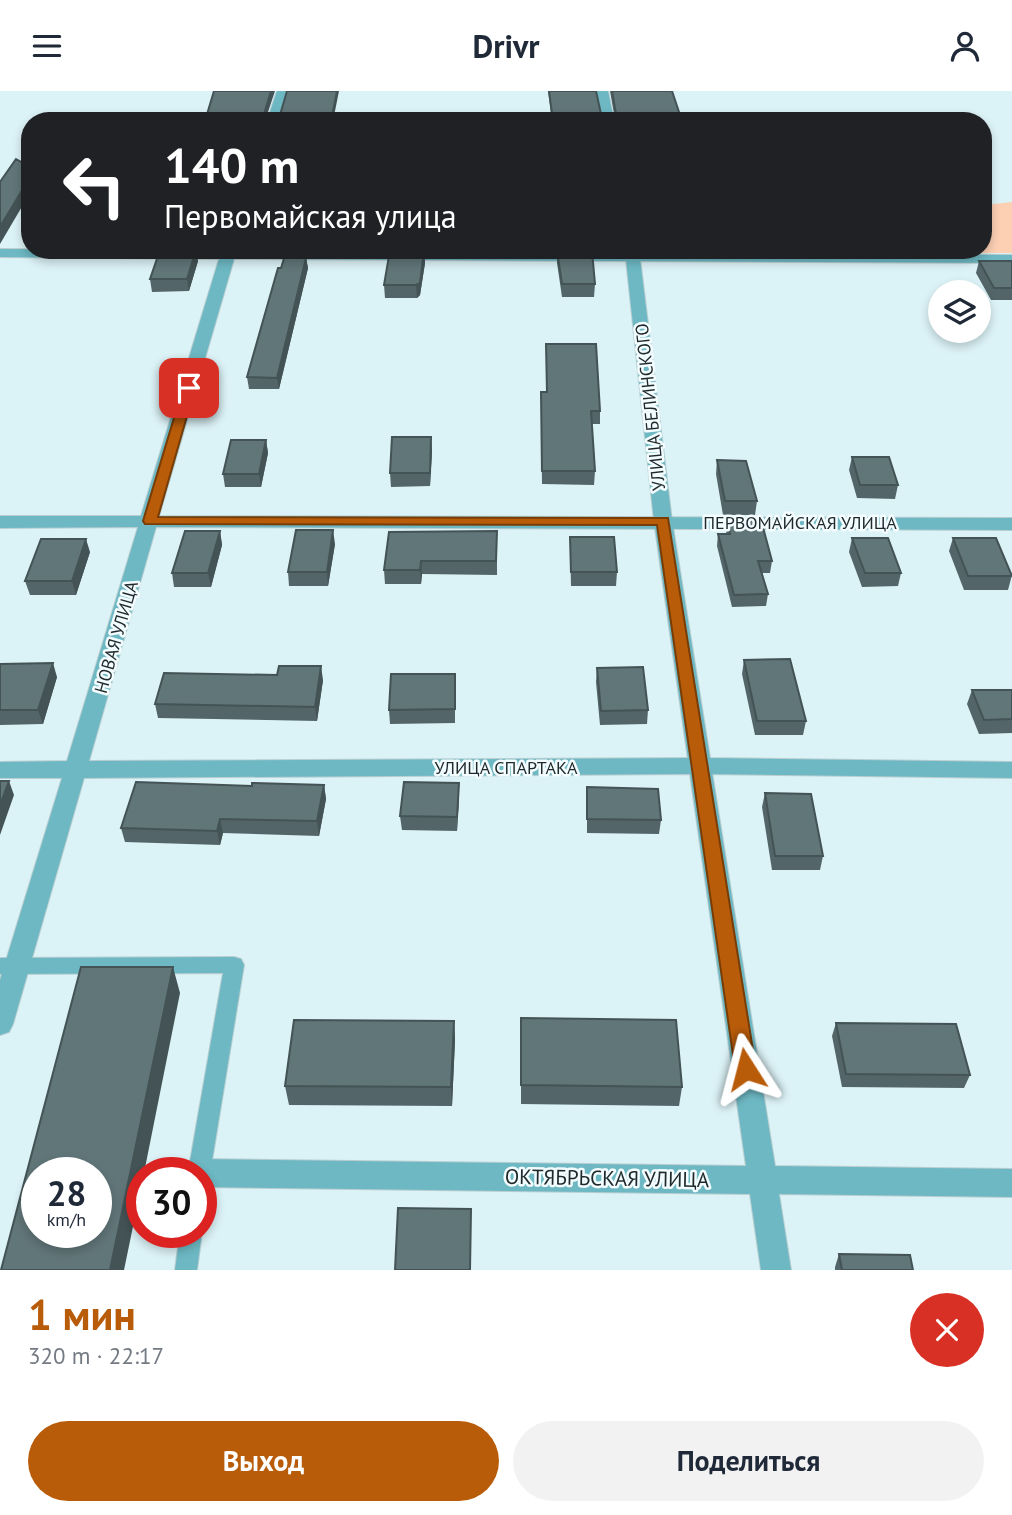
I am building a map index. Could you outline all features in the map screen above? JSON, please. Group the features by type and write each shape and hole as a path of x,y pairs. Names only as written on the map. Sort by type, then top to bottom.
{"street":[{"path":"276,112 283,91"},
{"path":"602,91 606,112"},
{"path":"0,253 21,253"},
{"name":"НОВАЯ УЛИЦА","path":"0,1024 8,966 76,770 227,259"},
{"name":"УЛИЦА БЕЛИНСКОГО","path":"633,259 663,521 776,1270"},
{"path":"992,259 1012,259"},
{"name":"ПЕРВОМАЙСКАЯ УЛИЦА","path":"0,522 663,521 1012,524"},
{"name":"УЛИЦА СПАРТАКА","path":"0,770 700,766 1012,770"},
{"name":"ОКТЯБРЬСКАЯ УЛИЦА","path":"217,1173 1012,1183"}],"lane":[{"path":"8,966 234,965 203,1157"},
{"path":"186,1270 189,1248"}],"shaded area":[{"path":"1012,202 1012,253 992,253 992,204"}],"building":[{"path":"214,91 271,91 265,112 208,112"},
{"path":"287,91 337,91 333,112 281,112"},
{"path":"549,91 596,91 601,112 552,112"},
{"path":"612,91 672,91 679,112 616,112"},
{"path":"16,159 21,162 21,192 0,227 0,182"},
{"path":"157,259 193,259 187,279 150,279"},
{"path":"284,259 306,259 277,378 247,377 278,268 281,268"},
{"path":"388,259 423,259 420,283 384,285"},
{"path":"558,259 593,259 595,284 562,284"},
{"path":"979,261 1012,261 1012,288 994,288"},
{"path":"546,344 596,344 600,411 591,411 595,471 542,471 541,392 547,392"},
{"path":"392,437 431,437 430,473 390,473"},
{"path":"231,440 266,440 259,474 223,474"},
{"path":"852,457 889,457 898,485 860,485"},
{"path":"717,460 746,461 757,501 725,501"},
{"path":"728,520 761,520 772,561 758,561 768,594 734,595 718,534 730,534"},
{"path":"296,530 333,530 327,572 288,572"},
{"path":"185,531 220,531 208,573 172,573"},
{"path":"497,531 496,561 421,561 420,570 384,570 389,532"},
{"path":"570,537 614,537 617,572 571,572"},
{"path":"852,538 888,538 901,573 865,573"},
{"path":"953,538 996,538 1012,576 968,576"},
{"path":"41,539 86,539 72,581 25,581"},
{"path":"790,659 806,721 757,721 744,660"},
{"path":"53,663 38,710 0,710 0,664"},
{"path":"279,666 321,666 315,707 155,704 164,673 277,675"},
{"path":"643,667 648,710 601,711 597,668"},
{"path":"391,674 455,674 455,709 389,710"},
{"path":"972,690 1012,690 1012,719 984,720"},
{"path":"0,781 9,781 0,805"},
{"path":"136,782 252,786 252,783 324,785 317,821 220,819 217,831 121,828"},
{"path":"404,782 459,783 457,817 400,816"},
{"path":"587,787 658,789 661,820 587,819"},
{"path":"765,793 811,794 823,856 775,856"},
{"path":"81,967 173,967 133,1157 126,1157 126,1193 110,1270 1,1270 21,1194 21,1248 112,1248 112,1157 31,1157"},
{"path":"521,1018 676,1020 682,1087 521,1085"},
{"path":"294,1020 454,1021 451,1087 285,1086"},
{"path":"836,1023 956,1024 970,1075 846,1074"},
{"path":"398,1208 471,1209 470,1270 395,1270"},
{"path":"839,1254 910,1255 913,1270 842,1270"}],"route":[{"path":"189,388 150,521 663,521 746,1069"}]}
